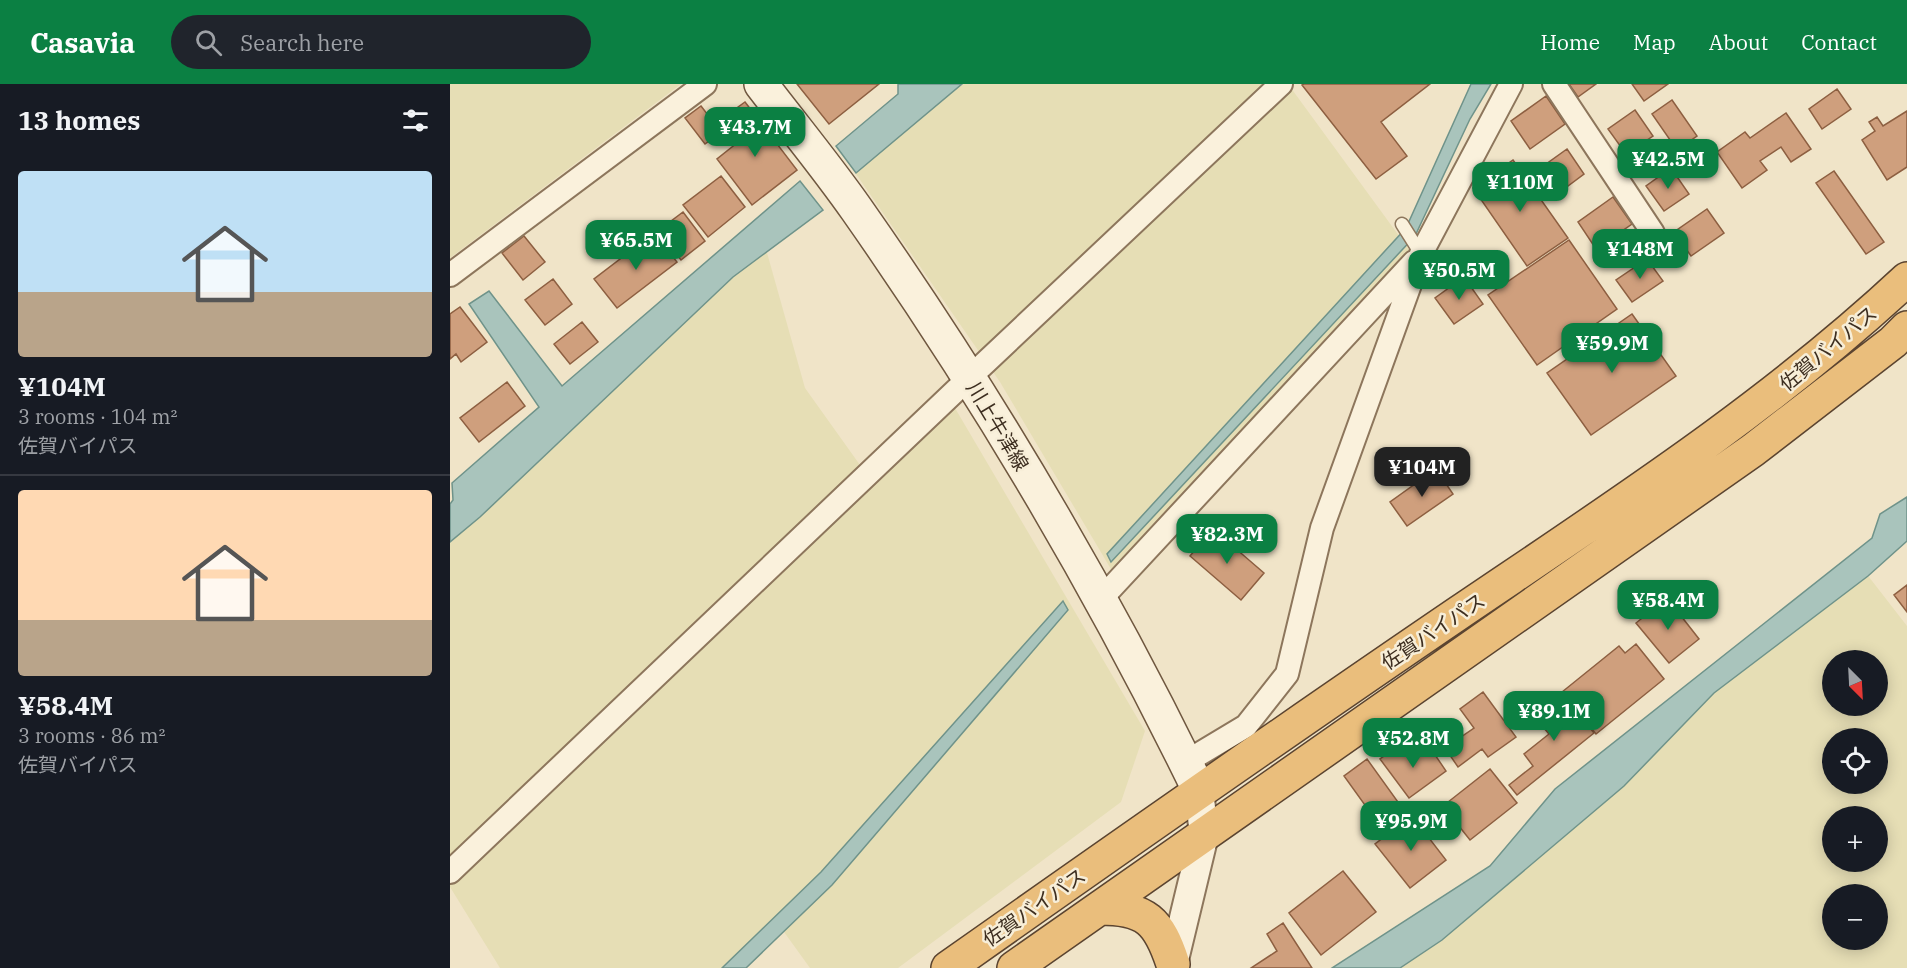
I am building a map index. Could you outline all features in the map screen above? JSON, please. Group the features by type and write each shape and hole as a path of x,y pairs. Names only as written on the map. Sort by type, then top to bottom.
{"highway":[{"name":"佐賀バイパス","path":"948,968 1192,776 1680,462 1785,385 1907,279"},
{"name":"佐賀バイパス","path":"1014,968 1753,450 1893,342 1907,328"},
{"path":"1100,908 1122,908 1148,918 1165,941 1172,966"}],"main road":[{"name":"川上牛津線","path":"761,84 856,208 970,377 1101,599 1192,776"}],"street":[{"path":"450,275 705,84"},
{"path":"450,872 1281,84"},
{"path":"1172,966 1204,835 1192,776 1246,726 1287,674 1322,528 1421,254 1511,84"},
{"path":"1554,84 1653,233"},
{"path":"1101,599 1421,254"}],"lane":[{"path":"1402,224 1421,254"}],"shaded area":[{"path":"450,84 681,84 450,258"},
{"path":"937,84 1288,84 1424,270 1121,586 1000,382 847,161"},
{"path":"764,242 805,388 870,479 952,403 1145,731 1121,802 898,968 810,968 779,925 733,968 500,968 450,887 450,530"},
{"path":"1869,577 1907,626 1907,968 1341,968 1499,868 1827,582"}],"water":[{"path":"898,84 962,84 856,173 836,146 898,94"},
{"path":"1471,84 1491,84 1470,119 1415,236 1111,562 1107,554 1406,228"},
{"path":"800,181 823,210 733,277 480,517 450,542 452,483 539,407 469,304 489,291 562,386"},
{"path":"1907,497 1907,541 1868,576 1714,693 1624,786 1442,940 1400,968 1332,968 1490,866 1555,789 1872,538 1880,514"},
{"path":"1063,601 1068,610 832,885 746,968 722,968 821,872"}],"building":[{"path":"797,84 879,84 829,124"},
{"path":"1430,84 1381,122 1407,156 1376,179 1302,85"},
{"path":"1569,84 1596,84 1578,97"},
{"path":"1632,84 1668,84 1644,101"},
{"path":"1837,89 1851,109 1822,129 1809,109"},
{"path":"1546,96 1565,124 1530,149 1511,121"},
{"path":"1672,100 1697,136 1677,150 1652,114"},
{"path":"745,102 797,170 752,205 717,159 747,135 730,113"},
{"path":"701,106 721,132 705,144 685,118"},
{"path":"1635,110 1653,136 1626,154 1608,129"},
{"path":"1907,111 1907,167 1887,180 1862,140 1875,131 1869,122 1877,117 1883,126"},
{"path":"1786,113 1811,149 1791,162 1781,147 1760,161 1767,170 1742,188 1717,152 1745,132 1750,138"},
{"path":"1567,149 1584,174 1560,192 1542,167"},
{"path":"1513,160 1568,238 1527,266 1473,188"},
{"path":"1671,168 1689,194 1664,211 1646,186"},
{"path":"1834,171 1884,242 1866,254 1816,183"},
{"path":"721,176 745,207 708,237 683,205"},
{"path":"1613,197 1632,224 1596,249 1578,222"},
{"path":"1707,209 1724,233 1691,256 1674,232"},
{"path":"683,212 705,241 681,260 658,231"},
{"path":"654,233 677,262 617,308 594,279"},
{"path":"524,236 545,262 523,280 502,253"},
{"path":"1569,240 1617,309 1537,365 1488,295"},
{"path":"1647,259 1663,281 1632,302 1616,280"},
{"path":"1464,277 1483,304 1454,324 1435,298"},
{"path":"553,279 572,304 545,325 525,300"},
{"path":"460,307 487,342 461,362 456,354 450,359 450,314"},
{"path":"1632,314 1676,376 1591,435 1547,373"},
{"path":"582,322 598,342 570,364 554,344"},
{"path":"507,382 525,406 479,442 460,418"},
{"path":"1436,469 1453,494 1407,526 1390,502"},
{"path":"1213,529 1264,573 1241,600 1190,556"},
{"path":"1907,585 1907,612 1894,595"},
{"path":"1667,598 1699,639 1669,663 1636,623"},
{"path":"1636,644 1664,679 1596,734 1562,692 1619,646 1625,653"},
{"path":"1483,692 1516,737 1488,757 1482,749 1458,767 1445,748 1474,728 1460,709"},
{"path":"1565,697 1594,733 1517,795 1509,785 1533,766 1524,754 1549,734 1537,720"},
{"path":"1402,743 1413,758 1429,746 1446,771 1409,798 1380,759"},
{"path":"1367,759 1403,809 1380,826 1344,776"},
{"path":"1490,769 1517,803 1470,840 1443,806"},
{"path":"1412,816 1446,860 1410,888 1375,844"},
{"path":"1343,871 1376,912 1321,955 1289,913"},
{"path":"1283,923 1312,968 1251,968 1277,951 1267,934"}]}
